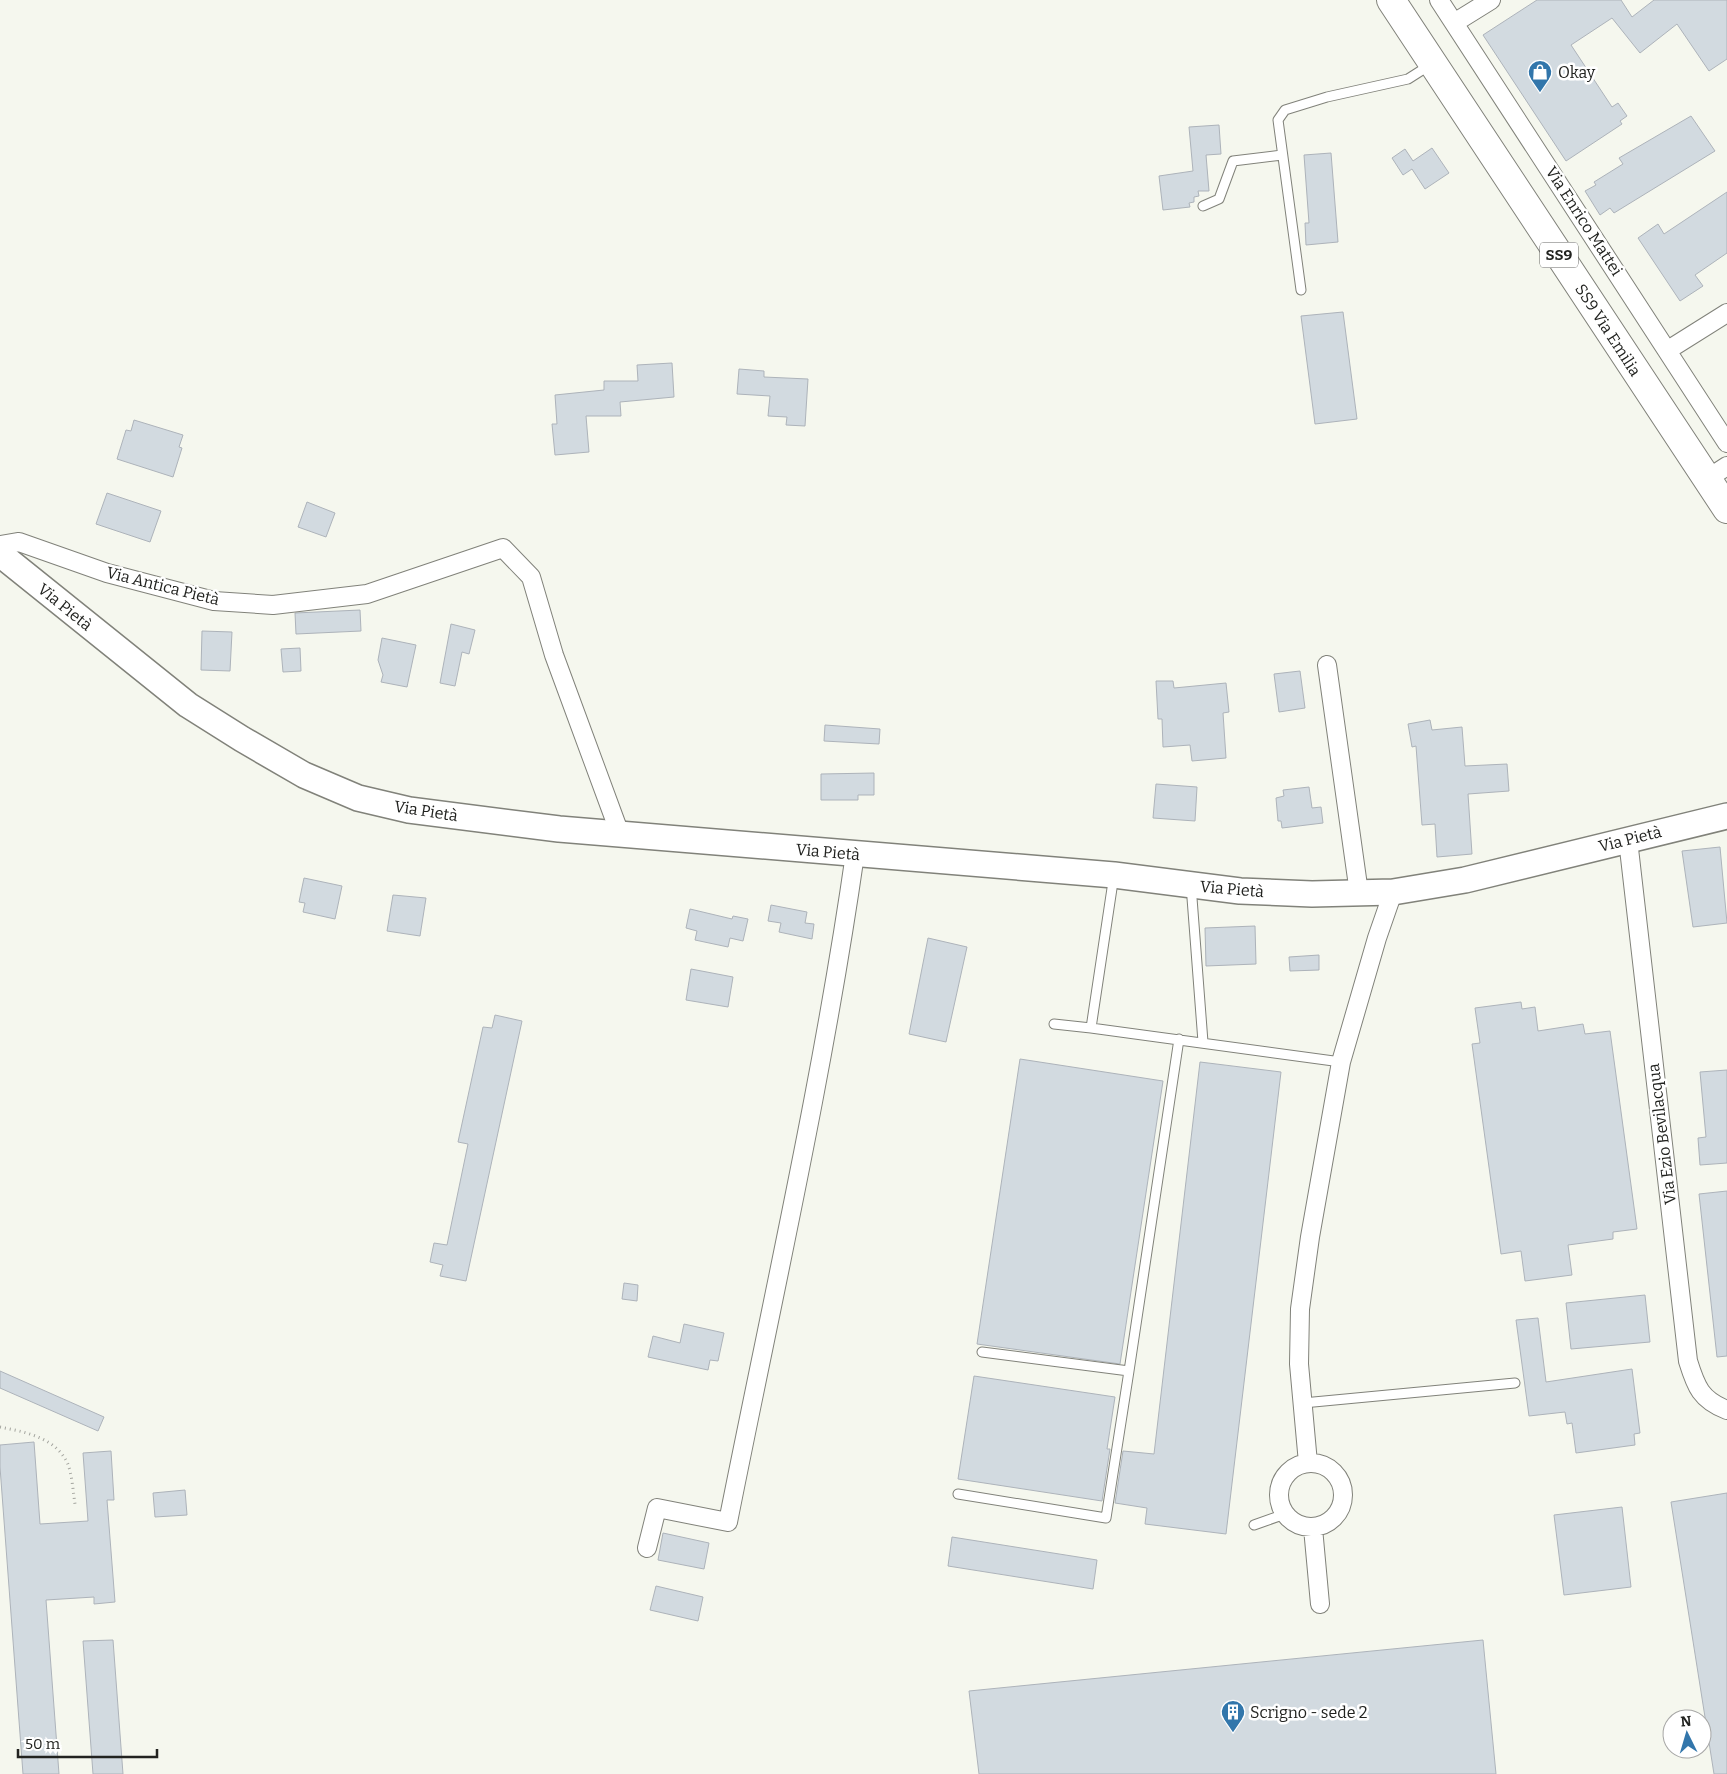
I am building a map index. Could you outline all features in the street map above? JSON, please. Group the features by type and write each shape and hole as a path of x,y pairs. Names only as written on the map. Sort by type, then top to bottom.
{"main road":[{"name":"SS9 Via Emilia","path":"1391,0 1432,64 1717,473 1727,509"}],"street":[{"name":"Via Enrico Mattei","path":"1440,0 1727,443"},
{"path":"1454,23 1491,0"},
{"path":"1668,350 1727,313"},
{"name":"Via Antica Pietà","path":"2,558 19,542 107,573 214,601 273,605 366,594 503,548 531,577 554,655 620,834"},
{"name":"Via Pietà","path":"2,558 188,705 304,775 358,798 409,810 560,830 1114,875 1240,892 1312,894 1393,892 1465,880 1727,816"},
{"path":"1327,665 1359,893"},
{"name":"Via Ezio Bevilacqua","path":"1628,840 1688,1361 1695,1385 1711,1404 1727,1410"},
{"path":"647,1548 657,1508 728,1522 794,1199 845,925 855,854"},
{"path":"1308,1463 1298,1364 1300,1309 1315,1201 1341,1062 1377,938 1393,892"},
{"path":"1308,1463 1318,1464 1336,1474 1344,1493 1343,1503 1335,1517 1323,1526 1313,1528 1302,1526 1285,1514 1279,1496 1284,1478 1290,1470 1308,1463"},
{"path":"1313,1528 1320,1604"}],"lane":[{"path":"1301,290 1278,120 1285,110 1327,96 1408,79 1432,64"},
{"path":"1203,206 1219,199 1233,161 1282,155"},
{"path":"1091,1028 1114,875"},
{"path":"1191,885 1203,1042"},
{"path":"1054,1024 1179,1038 1341,1062"},
{"path":"958,1494 1106,1518 1179,1038"},
{"path":"982,1352 1129,1371"},
{"path":"1303,1403 1515,1383"},
{"path":"1254,1525 1285,1514"}],"path":[{"path":"0,1427 38,1436 58,1449 68,1463 75,1504"}],"building":[{"path":"1537,0 1621,0 1632,17 1654,0 1727,0 1727,59 1709,71 1677,24 1640,53 1612,18 1571,45 1612,107 1618,103 1627,116 1620,121 1622,124 1566,161 1483,35"},
{"path":"1691,116 1715,151 1614,213 1610,208 1600,215 1585,191 1596,185 1594,182 1623,164 1619,158"},
{"path":"1219,125 1221,154 1206,155 1209,191 1198,191 1199,196 1194,197 1194,202 1189,203 1190,207 1163,210 1159,176 1193,171 1189,127"},
{"path":"1432,148 1449,173 1425,189 1412,169 1403,175 1392,158 1405,149 1413,161"},
{"path":"1331,153 1338,242 1306,245 1305,223 1309,223 1304,155"},
{"path":"1727,192 1727,253 1695,275 1703,286 1680,301 1638,238 1658,224 1664,234"},
{"path":"1343,312 1357,419 1315,424 1301,316"},
{"path":"672,363 674,397 620,402 621,416 586,416 589,452 555,455 552,424 557,424 555,395 604,390 604,381 638,381 637,365"},
{"path":"739,369 764,371 764,377 808,379 805,426 786,425 787,417 768,416 770,396 737,394"},
{"path":"134,420 183,435 179,447 182,448 173,477 117,459 126,430 131,431"},
{"path":"107,493 161,511 150,542 96,524"},
{"path":"307,502 335,513 326,537 298,527"},
{"path":"360,610 361,631 296,634 295,613"},
{"path":"451,624 475,630 469,654 462,652 455,686 440,683"},
{"path":"202,631 232,632 230,671 201,670"},
{"path":"382,638 416,645 407,687 381,682 383,675 378,660"},
{"path":"300,648 301,671 283,672 281,649"},
{"path":"1300,671 1305,708 1279,712 1274,674"},
{"path":"1156,681 1173,681 1174,688 1226,683 1229,712 1223,713 1226,758 1192,761 1190,745 1163,747 1162,719 1158,719"},
{"path":"1430,720 1432,730 1462,727 1465,766 1507,764 1509,791 1468,794 1472,854 1437,857 1435,824 1422,825 1416,746 1412,747 1408,724"},
{"path":"825,725 880,729 879,744 824,741"},
{"path":"874,773 874,795 858,795 858,800 821,800 821,774"},
{"path":"1156,784 1197,787 1195,821 1153,818"},
{"path":"1309,787 1312,808 1321,807 1323,823 1282,828 1281,821 1278,821 1276,798 1284,796 1283,790"},
{"path":"1720,847 1727,923 1693,927 1682,851"},
{"path":"304,878 342,886 335,919 303,912 305,903 299,902"},
{"path":"393,895 426,898 420,936 387,931"},
{"path":"771,905 807,912 805,923 814,924 812,939 779,932 781,923 768,921"},
{"path":"690,909 732,919 733,916 748,919 743,941 730,938 728,947 695,940 697,931 686,928"},
{"path":"1255,926 1256,964 1206,966 1205,928"},
{"path":"928,938 967,947 946,1042 909,1034"},
{"path":"1319,955 1319,970 1290,971 1289,957"},
{"path":"691,969 733,977 728,1007 686,1000"},
{"path":"1521,1002 1522,1009 1535,1007 1538,1031 1583,1024 1585,1034 1610,1031 1637,1229 1613,1232 1613,1239 1568,1245 1572,1275 1525,1281 1521,1251 1501,1254 1472,1044 1480,1043 1475,1008"},
{"path":"495,1015 522,1021 466,1281 440,1276 443,1265 430,1262 434,1243 447,1245 468,1144 458,1142 483,1027 492,1028"},
{"path":"1020,1059 1163,1081 1120,1364 977,1344"},
{"path":"1200,1062 1281,1072 1226,1534 1145,1524 1147,1508 1115,1503 1123,1451 1154,1454"},
{"path":"1727,1070 1727,1163 1700,1165 1698,1138 1706,1137 1700,1072"},
{"path":"1727,1191 1727,1356 1717,1357 1699,1194"},
{"path":"624,1283 638,1285 637,1301 622,1299"},
{"path":"1645,1295 1650,1342 1571,1349 1566,1303"},
{"path":"1538,1318 1546,1382 1632,1369 1640,1433 1634,1434 1635,1445 1576,1453 1572,1423 1567,1424 1565,1412 1529,1416 1516,1320"},
{"path":"684,1324 724,1333 718,1361 710,1360 708,1370 648,1357 653,1336 680,1343"},
{"path":"0,1371 104,1417 98,1431 0,1388"},
{"path":"974,1376 1115,1397 1102,1501 958,1479"},
{"path":"34,1442 40,1524 88,1521 83,1453 111,1451 114,1500 107,1500 115,1602 94,1604 94,1597 46,1600 59,1774 23,1774 0,1467 0,1445"},
{"path":"185,1490 187,1515 155,1517 153,1493"},
{"path":"1727,1493 1727,1774 1714,1774 1712,1759 1712,1709 1704,1709 1671,1502"},
{"path":"1622,1507 1631,1587 1564,1595 1554,1515"},
{"path":"663,1533 709,1543 704,1569 658,1560"},
{"path":"952,1537 1097,1560 1093,1589 948,1566"},
{"path":"656,1586 703,1597 698,1621 650,1610"},
{"path":"113,1640 123,1774 93,1774 83,1641"},
{"name":"Scrigno - sede 2","path":"1483,1640 1496,1774 979,1774 969,1691"}],"place":[{"name":"Okay","path":"1540,93"},
{"name":"Scrigno - sede 2","path":"1233,1733"}]}
